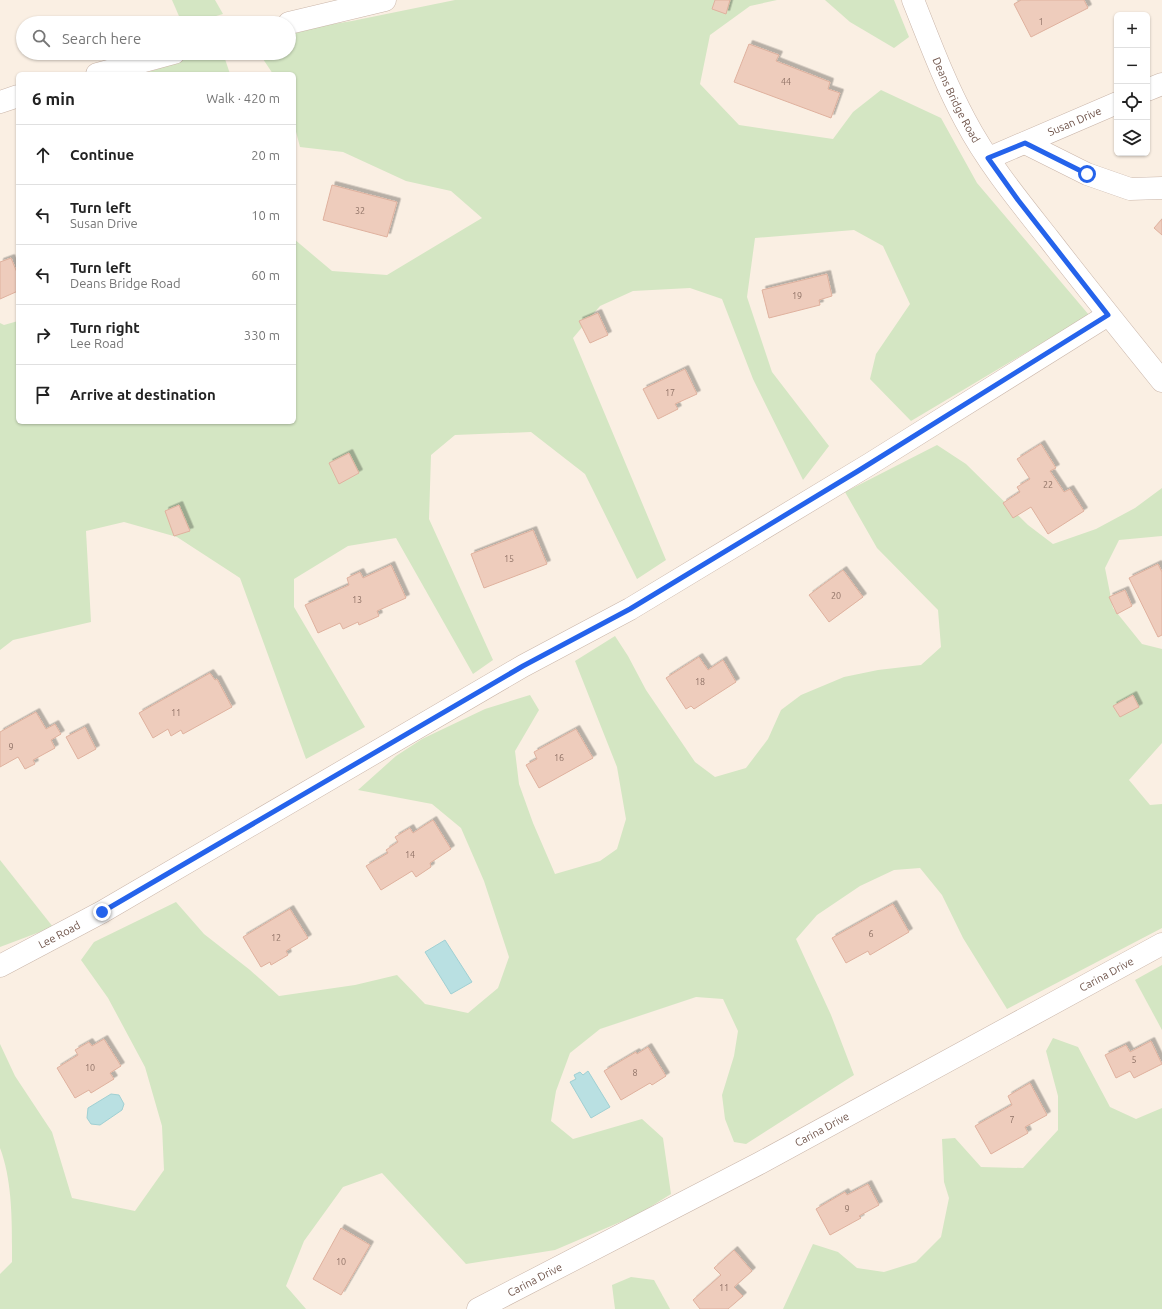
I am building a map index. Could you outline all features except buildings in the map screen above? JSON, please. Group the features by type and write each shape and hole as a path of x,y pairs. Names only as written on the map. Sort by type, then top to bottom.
{"street":[{"path":"296,21 385,0"},
{"name":"Deans Bridge Road","path":"913,0 946,81 965,121 988,158 1018,200 1162,381"},
{"path":"104,72 148,60"},
{"path":"1150,89 1162,84"},
{"path":"0,102 16,97"},
{"name":"Susan Drive","path":"988,158 1114,104"},
{"path":"1025,143 1087,174 1130,190 1162,188"},
{"name":"Lee Road","path":"0,966 102,912 523,666 630,609 864,468 1108,315"},
{"name":"Carina Drive","path":"478,1309 760,1163 1162,944"}],"green space":[{"path":"172,0 215,0 223,14 216,16 179,16"},
{"path":"455,0 777,0 750,6 710,35 700,84 739,125 833,139 853,112 881,90 941,118 977,183 1089,315 911,421 870,379 876,354 910,304 883,246 854,230 755,238 747,297 772,372 829,446 803,480 753,379 722,299 690,288 633,291 600,306 573,338 666,560 637,579 585,474 531,432 455,435 431,455 429,519 493,660 473,674 396,538 348,546 294,579 294,607 365,727 306,759 240,578 177,537 124,522 86,531 91,622 13,640 0,650 0,323 4,325 16,322 16,424 296,424 296,241 332,271 387,275 482,218 451,191 406,181 343,152 300,147 296,132 296,72 272,72 264,60 296,60 296,30 352,21"},
{"path":"825,0 894,0 909,37 894,48 850,22"},
{"path":"183,60 225,60 229,72 149,72"},
{"path":"937,445 966,464 1028,525 1053,544 1096,529 1135,508 1162,488 1162,536 1119,540 1105,568 1113,608 1142,644 1162,649 1162,743 1129,780 1150,805 1162,804 1162,928 1007,1009 963,938 942,895 920,868 894,870 860,886 817,915 796,939 831,1015 854,1075 746,1144 734,1142 725,1119 722,1095 734,1056 738,1031 723,999 696,997 600,1029 570,1053 556,1091 551,1121 573,1139 642,1119 663,1138 671,1194 639,1214 555,1250 466,1264 382,1173 343,1187 304,1241 286,1286 306,1309 0,1309 0,1274 12,1262 12,1219 10,1190 0,1148 0,1044 15,1076 52,1132 72,1198 135,1211 164,1170 162,1126 145,1067 108,998 81,960 94,942 176,902 204,934 250,970 279,996 355,985 397,975 425,1004 468,1013 498,988 509,957 484,881 461,828 432,804 358,790 396,756 422,739 485,709 530,695 539,710 515,751 519,784 533,823 555,874 600,861 617,849 626,819 617,767 575,661 615,636 628,656 646,690 695,762 715,777 746,768 768,739 781,710 801,695 844,677 878,670 921,665 941,647 938,610 877,548 845,492"},
{"path":"0,860 53,927 0,947"},
{"path":"1162,965 1162,1030 1135,980"},
{"path":"1053,1038 1078,1047 1110,1107 1136,1119 1162,1108 1162,1309 783,1309 813,1244 838,1252 857,1268 884,1272 916,1262 941,1237 949,1198 944,1182 942,1139 955,1138 981,1167 1023,1168 1058,1130 1058,1096 1046,1051"},
{"path":"631,1277 654,1280 670,1309 615,1309 612,1285"}],"water":[{"path":"445,940 472,982 451,994 425,952"},
{"path":"588,1071 610,1107 591,1118 570,1082 576,1079 574,1075 580,1072 583,1075"},
{"path":"111,1094 119,1095 124,1104 122,1110 100,1125 91,1124 87,1118 88,1108"}],"route":[{"path":"102,912 523,666 630,609 858,471 1108,315 1018,200 988,158 1025,143 1087,174"}]}
